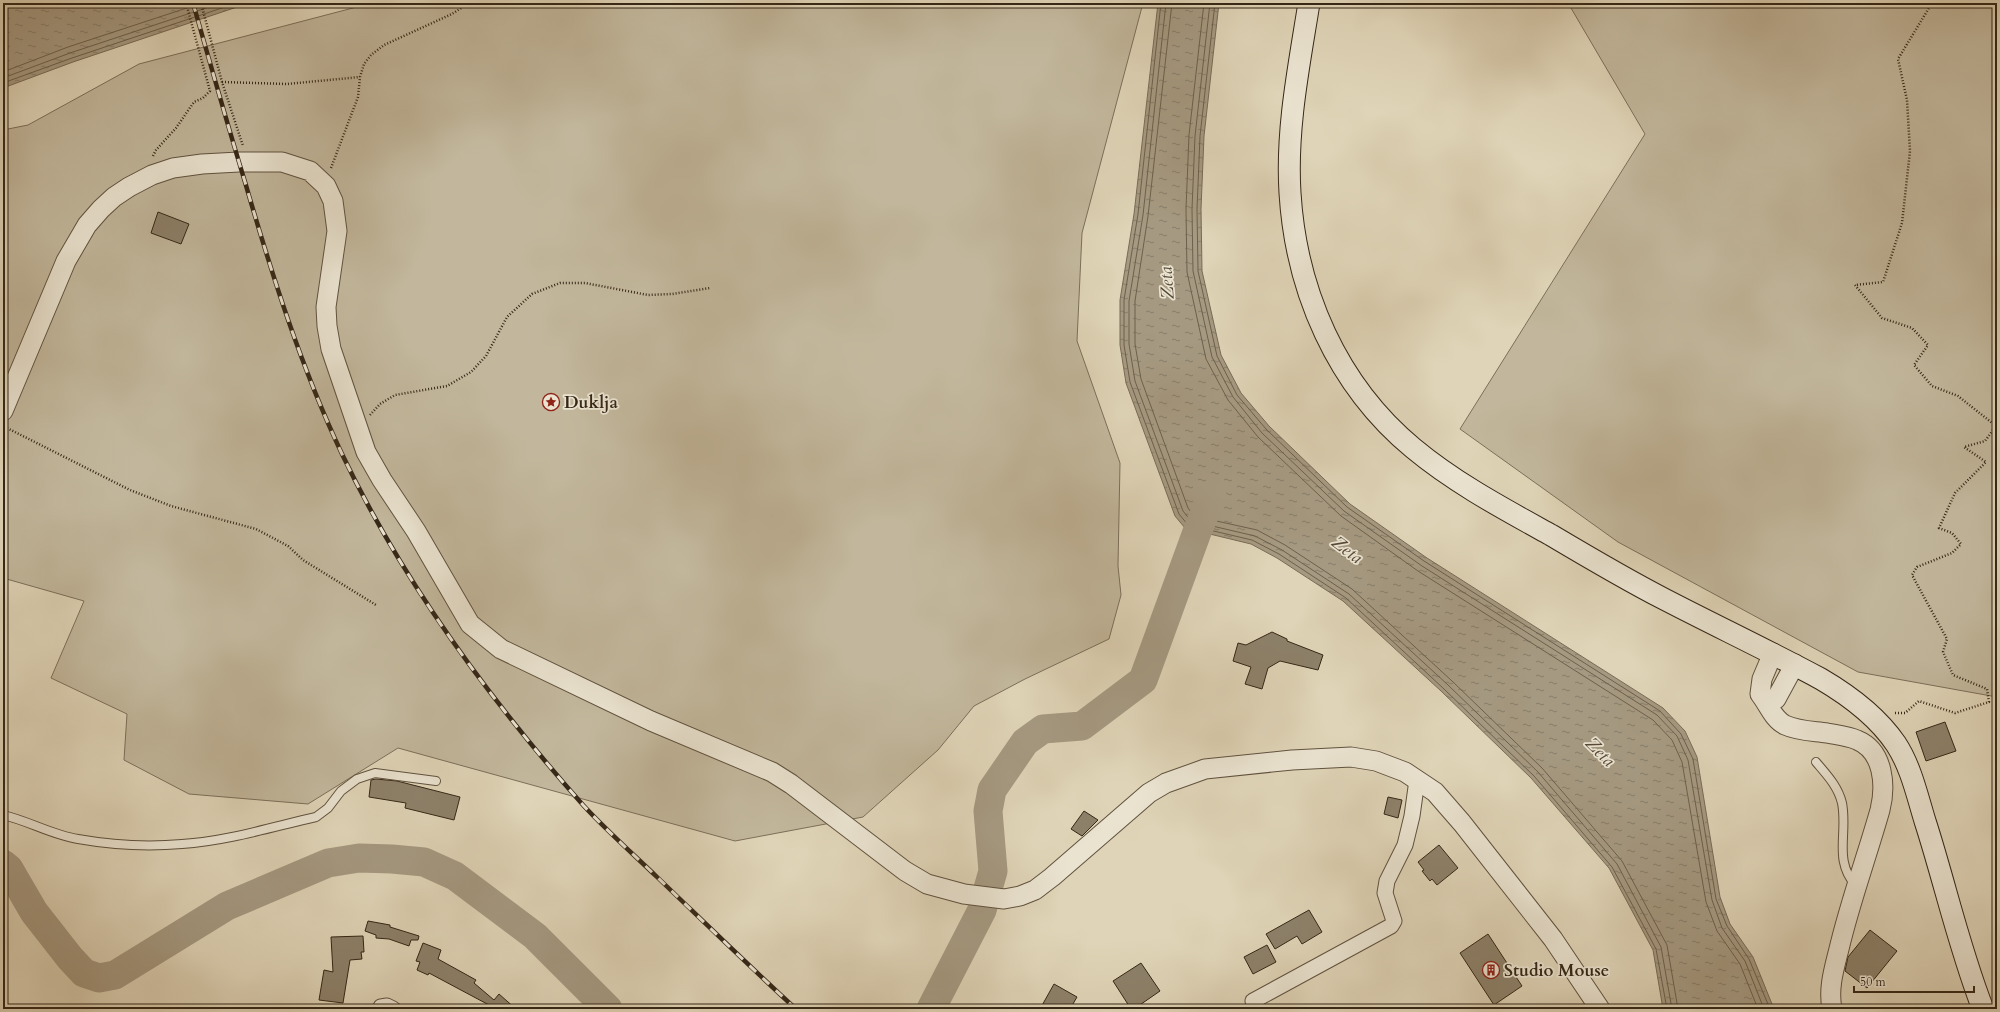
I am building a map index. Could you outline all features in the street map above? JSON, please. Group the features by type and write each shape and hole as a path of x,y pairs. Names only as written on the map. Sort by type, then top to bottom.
{"main road":[{"path":"1309,3 1290,137 1289,178 1292,218 1301,266 1317,315 1331,346 1358,389 1381,418 1403,440 1427,460 1459,481 1790,672 1840,690 1870,714 1892,739 1906,763 1931,841 1973,984 1983,1009"}],"street":[{"path":"3,411 66,261 77,239 87,224 114,197 129,186 152,175 173,168 202,164 250,162 282,162 297,166 310,171 326,186 333,201 337,230 326,307 327,326 331,349 366,452 382,480 416,531 470,624 487,639 502,649 652,721 772,772 791,784 905,871 927,884 964,894 1004,899 1020,896 1035,890 1149,793 1166,783 1205,769 1351,757 1376,761 1405,772 1435,792 1462,823 1553,939 1600,1009"},
{"path":"1770,661 1760,694 1776,718 1789,727 1858,740 1869,748 1876,757 1881,770 1883,789 1880,810 1856,886 1831,979 1830,994 1832,1009"},
{"path":"1768,704 1776,698 1790,672"},
{"path":"1253,1001 1391,926 1394,921 1385,893 1387,881 1405,845 1412,816 1416,780"},
{"path":"380,1009 387,1006 393,1009"}],"lane":[{"path":"1816,762 1834,783 1842,802 1844,823 1842,860 1847,876 1856,886"},
{"path":"3,815 23,820 58,835 79,839 140,846 183,844 230,836 316,817 328,808 341,791 357,779 375,773 436,781"}],"path":[{"path":"152,175 151,162 156,150 176,128 194,102 203,98 210,91 186,3"},
{"path":"201,3 222,82 250,162"},
{"path":"326,186 358,97 360,77 364,64 371,55 384,45 452,14 469,3"},
{"path":"1870,714 1905,712 1919,701 1955,713 1989,702 1987,689 1953,675 1943,652 1947,639 1912,575 1917,567 1952,553 1961,544 1952,533 1939,528 1954,493 1986,462 1964,446 1985,441 1996,426 1958,396 1932,386 1914,365 1928,345 1912,328 1882,318 1856,285 1883,282 1902,223 1910,151 1907,100 1898,59 1932,3"},
{"path":"222,82 287,84 360,77"},
{"path":"358,428 380,404 395,395 447,386 471,372 486,356 507,317 532,294 539,291 560,283 585,283 648,295 672,294 710,288"},
{"path":"3,426 130,490 185,511 256,529 288,546 303,560 376,605"}],"shaded area":[{"name":"Duklja","path":"372,3 1143,3 1082,233 1077,341 1120,463 1118,566 1121,595 1109,639 1025,679 974,706 938,750 863,817 735,841 398,748 308,804 189,794 124,760 127,714 51,678 84,601 3,578 3,130 28,125 139,64"},
{"path":"1568,3 1997,3 1997,697 1858,672 1618,542 1460,429 1645,134"}],"water":[{"path":"3,3 249,3 73,62 3,88"},
{"name":"Zeta","path":"1158,3 1219,3 1204,136 1201,209 1202,271 1221,355 1241,393 1269,426 1350,504 1427,558 1663,708 1685,731 1697,757 1720,897 1730,924 1753,957 1774,1009 1663,1009 1653,950 1609,868 1531,778 1441,691 1343,601 1277,558 1251,544 1185,528 1175,516 1126,383 1120,345 1120,300 1134,214"}],"building":[{"path":"158,212 189,224 181,244 151,233"},
{"path":"1272,632 1287,639 1287,641 1323,655 1318,670 1280,661 1268,668 1262,689 1245,684 1251,667 1233,661 1238,643 1246,645"},
{"path":"1945,722 1956,751 1926,761 1916,732"},
{"path":"371,780 397,781 460,797 454,820 405,808 406,803 369,797"},
{"path":"1388,797 1402,800 1398,818 1384,814"},
{"path":"1084,811 1098,820 1082,836 1071,829"},
{"path":"1439,845 1458,868 1437,885 1432,879 1430,881 1422,871 1424,870 1418,862"},
{"path":"1309,910 1322,932 1302,944 1297,936 1275,949 1266,934"},
{"path":"368,921 390,925 390,927 419,936 418,940 411,940 409,946 389,939 376,938 376,935 365,931"},
{"path":"1870,930 1897,951 1867,988 1845,971 1848,957"},
{"name":"Studio Mouse","path":"1488,934 1522,986 1494,1005 1460,953"},
{"path":"363,936 364,952 361,952 362,959 350,960 343,1003 319,1000 324,970 333,972 331,937"},
{"path":"423,943 441,950 438,959 476,980 474,983 494,1000 499,994 516,1009 486,1009 489,1005 429,973 428,975 417,970 420,962 416,961"},
{"path":"1267,945 1276,962 1253,974 1244,957"},
{"path":"1141,963 1160,991 1134,1009 1131,1009 1113,981"},
{"path":"1054,984 1077,997 1070,1009 1040,1009"}],"waterway":[{"path":"931,1009 982,910 993,871 988,811 992,790 1025,742 1043,729 1082,726 1143,680 1197,532 1212,496"},
{"path":"3,864 9,869 34,912 70,958 84,973 99,978 115,975 227,906 328,863 359,858 424,862 455,876 535,936 608,1009"}],"railway":[{"path":"193,3 266,252 300,354 342,454 392,548 450,638 514,723 583,805 743,960 796,1009"}],"place":[{"name":"Duklja","path":"551,402"},
{"name":"Studio Mouse","path":"1491,970"}]}
